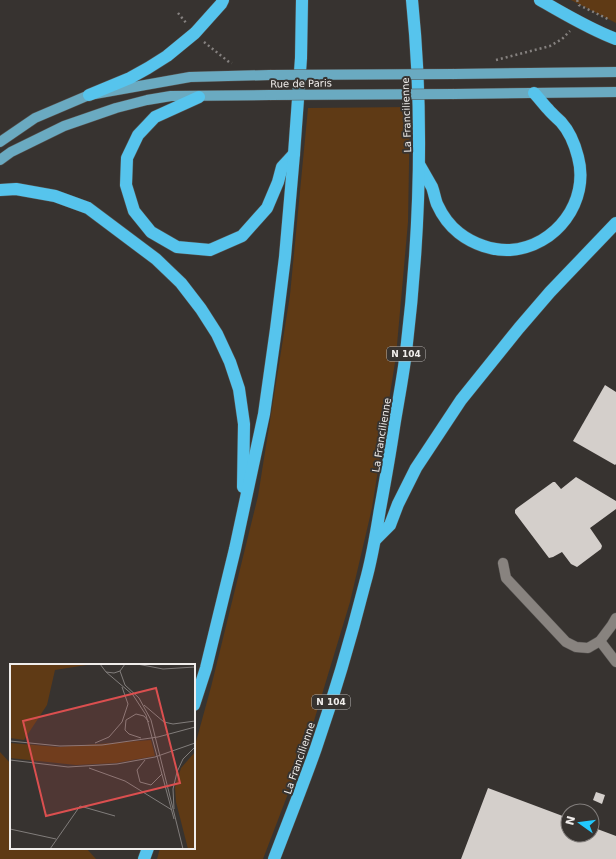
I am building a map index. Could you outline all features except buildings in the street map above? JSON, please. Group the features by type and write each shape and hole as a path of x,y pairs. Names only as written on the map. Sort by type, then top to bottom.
{"highway":[{"path":"89,95 130,78 167,56 195,33 223,0"},
{"path":"195,703 206,668 235,549 264,414 285,257 301,58 302,0"},
{"name":"La Francilienne","path":"274,859 316,747 344,660 366,580 375,540 390,454 406,354 418,223 420,165 419,110 412,0"},
{"path":"540,0 606,36 616,39"},
{"path":"420,165 432,188 437,204 442,213 458,233 482,246 494,249 509,250 524,248 536,244 560,226 570,214 577,200 581,186 581,174 579,158 572,139 562,123 549,111 534,93"},
{"path":"199,96 156,117 138,135 127,158 126,185 134,211 151,232 176,247 210,250 242,236 267,208 278,182 282,167 294,154"},
{"path":"0,190 16,189 55,196 88,208 156,259 180,283 201,309 217,334 230,362 239,389 244,424 243,511"},
{"path":"375,540 390,525 398,504 416,468 461,400 545,298 616,223"},
{"path":"144,859 148,849"}],"main road":[{"name":"Rue de Paris","path":"0,142 35,118 89,95 190,77 616,72"},
{"name":"Rue de Paris","path":"0,160 11,152 64,126 116,108 147,100 171,96 616,92"}],"street":[{"path":"503,563 506,578 566,642 576,647 588,648 600,641 616,618"},
{"path":"600,641 616,662"}],"path":[{"path":"577,0 580,5 616,23"},
{"path":"178,13 190,27"},
{"path":"489,61 550,46 562,39 572,30"},
{"path":"199,38 229,62 235,63"}],"shaded area":[{"path":"571,0 616,0 616,23"},
{"path":"410,107 408,222 396,356 372,508 350,602 307,744 263,859 157,859 160,849 195,849 195,745 211,687 258,496 290,295 308,108"},
{"path":"0,752 10,763 10,849 87,849 96,859 0,859"}]}
